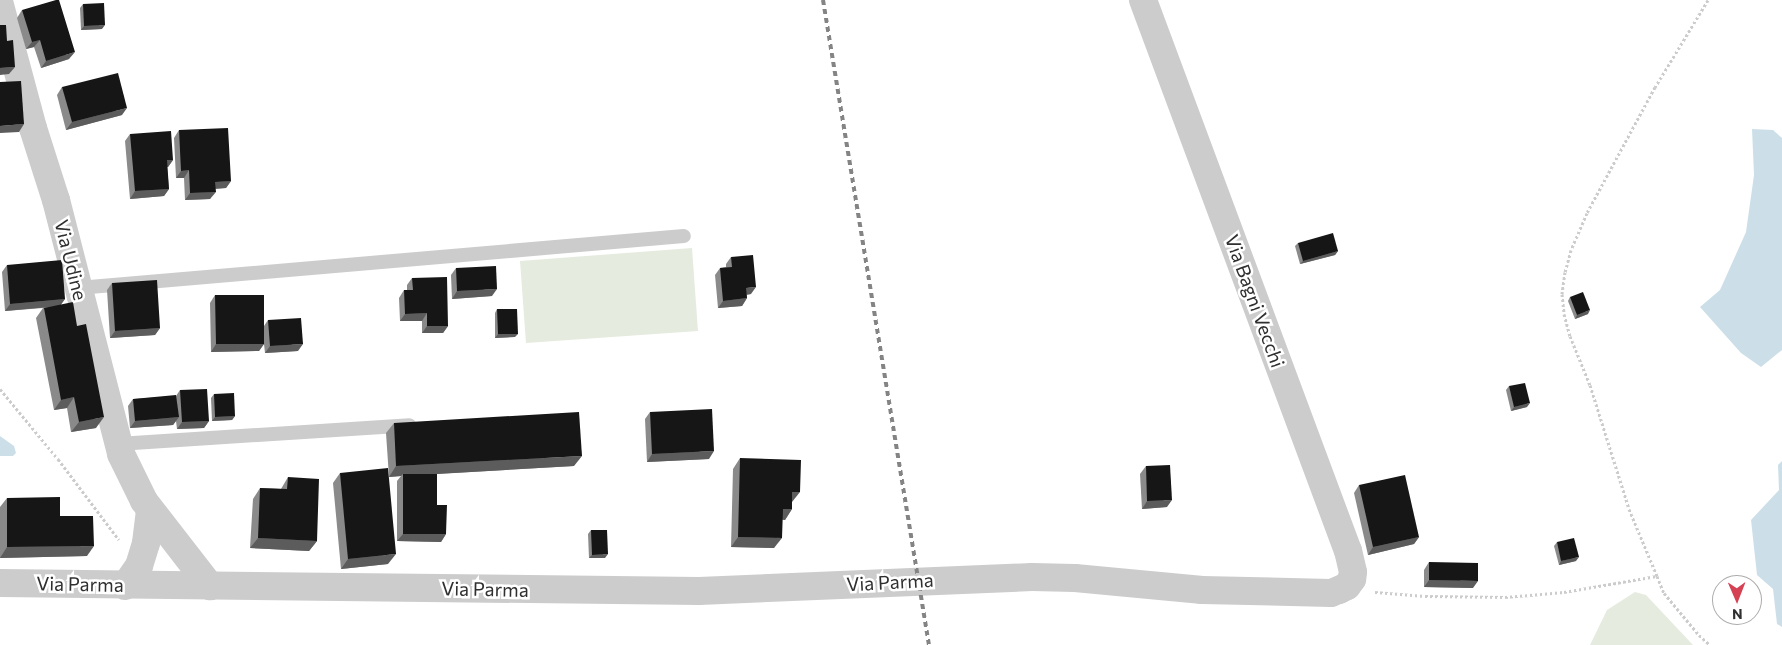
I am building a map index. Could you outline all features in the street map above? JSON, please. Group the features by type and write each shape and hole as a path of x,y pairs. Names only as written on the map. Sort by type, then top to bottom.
{"street":[{"name":"Via Bagni Vecchi","path":"1143,0 1348,551 1353,572 1352,579 1347,586 1331,593"},
{"name":"Via Udine","path":"0,4 33,128 56,200 118,444 133,483 150,511 210,586"},
{"path":"132,576 146,543 150,511"},
{"name":"Via Parma","path":"0,583 132,576 210,586 690,591 970,578 1050,577 1202,590 1331,593"}],"lane":[{"path":"78,288 684,236"},
{"path":"118,444 425,424"}],"path":[{"path":"1708,0 1655,87 1587,213 1564,272 1562,294 1564,314 1570,336 1590,385 1629,509 1664,593 1710,645"},
{"path":"0,389 58,459 132,576"},
{"path":"1372,591 1425,596 1513,596 1584,590 1657,576"}],"shaded area":[{"path":"692,248 698,331 526,343 520,261"},
{"path":"1635,592 1646,595 1693,645 1590,645 1607,610"}],"water":[{"path":"1752,129 1773,130 1782,138 1782,350 1761,367 1741,353 1700,307 1720,290 1746,232 1754,175"},
{"path":"0,436 14,446 16,453 13,456 0,456"},
{"path":"1782,461 1782,627 1777,624 1773,589 1762,579 1762,575 1757,575 1751,520 1779,490 1778,465"}],"building":[{"path":"59,0 75,52 46,61 40,40 32,42 22,10"},
{"path":"104,3 105,25 84,26 83,4"},
{"path":"0,25 6,25 7,41 13,40 15,67 0,68"},
{"path":"118,73 127,108 72,122 62,87"},
{"path":"21,81 24,124 0,126 0,82"},
{"path":"228,128 231,181 215,182 216,192 190,193 189,170 181,171 179,130"},
{"path":"171,131 173,160 167,160 169,189 135,191 130,134"},
{"path":"1333,233 1338,251 1303,261 1298,243"},
{"path":"753,255 756,287 746,288 747,298 723,301 720,268 732,267 731,257"},
{"path":"62,260 65,299 10,304 7,265"},
{"path":"496,266 497,289 457,291 456,268"},
{"path":"447,277 448,326 427,326 427,313 405,314 404,290 413,290 412,278"},
{"path":"157,280 160,328 115,331 112,283"},
{"path":"1583,292 1590,310 1577,315 1570,297"},
{"path":"215,295 264,295 264,344 216,344"},
{"path":"73,302 77,326 86,324 104,417 79,422 74,397 61,400 44,308"},
{"path":"497,309 517,309 518,334 498,334"},
{"path":"301,318 303,344 270,346 268,320"},
{"path":"1525,383 1530,403 1514,407 1509,386"},
{"path":"207,389 209,421 182,422 180,390"},
{"path":"234,393 235,416 215,417 214,394"},
{"path":"176,395 179,417 135,421 133,399"},
{"path":"712,409 714,451 652,454 650,412"},
{"path":"579,412 582,456 396,466 394,423"},
{"path":"740,458 801,460 800,492 792,492 792,509 783,509 782,538 738,537"},
{"path":"1170,465 1172,500 1147,501 1146,466"},
{"path":"388,468 396,554 348,559 340,473"},
{"path":"403,474 437,474 437,505 447,505 446,534 403,534"},
{"path":"1405,475 1419,537 1373,547 1359,485"},
{"path":"288,477 319,479 317,541 258,538 260,488 287,489"},
{"path":"60,497 60,516 93,516 94,546 7,547 7,498"},
{"path":"591,530 607,530 608,554 592,555"},
{"path":"1574,538 1579,557 1561,561 1557,542"},
{"path":"1429,562 1478,563 1478,581 1429,580"}],"railway":[{"path":"823,0 929,645"}]}
